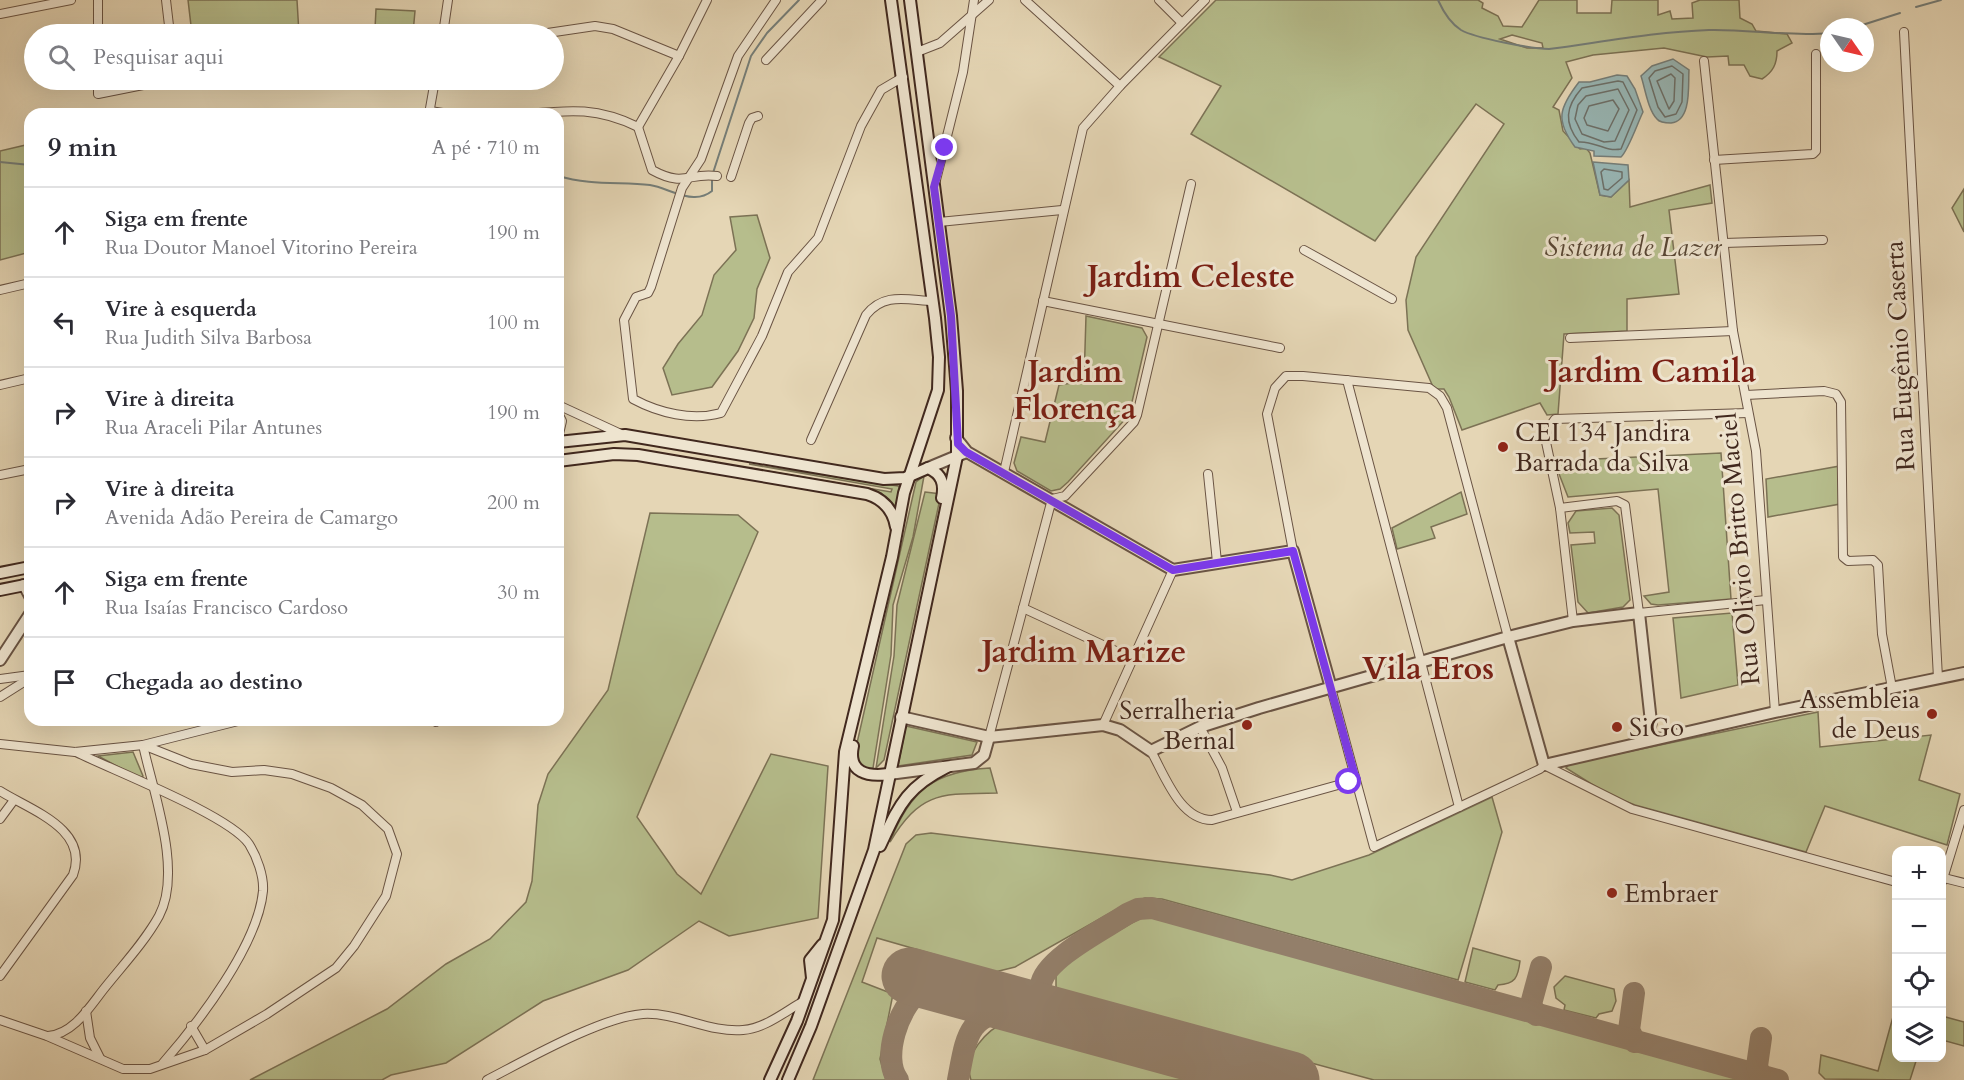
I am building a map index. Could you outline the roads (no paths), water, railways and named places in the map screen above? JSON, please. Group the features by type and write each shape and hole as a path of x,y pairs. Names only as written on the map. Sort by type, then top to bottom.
{"main road":[{"path":"770,1080 797,1021 833,920 845,752 897,533 904,493 938,390 939,357 933,301 891,0"},
{"path":"865,880 879,830 905,696 962,454 956,438 953,346 910,0"},
{"path":"564,440 625,435 887,479 910,477 962,454 1004,472 1173,570 1293,551 1331,688"},
{"path":"564,460 605,454 638,455 867,494 891,509 897,533"},
{"path":"887,479 903,472 916,458"},
{"path":"905,696 909,651 944,487 940,477 928,468"},
{"path":"0,573 24,568"},
{"path":"0,573 24,582"},
{"path":"0,590 24,585"},
{"path":"901,717 989,737 1103,725 1120,730 1151,751 1200,727 1420,663 1509,642 1520,634 1573,621 1639,613 1651,722 1641,742"},
{"path":"0,660 24,622"},
{"path":"1509,642 1544,765 1775,712 1964,673"},
{"path":"870,646 867,675 851,754 854,766 859,771 873,776 974,763 984,755 989,737"},
{"path":"1651,722 1658,730 1672,735"},
{"path":"973,734 984,744 984,755"},
{"path":"873,776 886,767 893,753"},
{"path":"788,1080 811,1026 865,880 899,804 917,784 947,767"}],"street":[{"path":"0,14 50,2 71,0"},
{"path":"98,0 98,24"},
{"path":"166,0 169,24"},
{"path":"444,24 448,0"},
{"path":"684,185 652,170 638,127 680,57 707,0"},
{"path":"776,0 738,56 701,159 684,185 677,201 651,287 648,292 636,297 624,320 633,399 648,407 671,413 703,416 721,413 762,336 788,272 818,238 861,126 881,90 903,77"},
{"path":"766,60 822,0"},
{"path":"934,187 963,72 974,0"},
{"path":"917,52 940,43 989,0"},
{"path":"1025,0 1120,86"},
{"path":"1159,0 1182,23"},
{"path":"1004,472 1062,210 1083,128 1120,86 1205,0"},
{"path":"564,31 595,26 613,29 680,57"},
{"name":"Rua Eugênio Caserta","path":"1904,32 1938,678"},
{"path":"1714,160 1813,154 1816,151 1816,54"},
{"name":"Rua Olivio Britto Maciel","path":"1704,61 1733,331 1756,452 1775,712"},
{"path":"98,90 98,94 118,90"},
{"path":"430,108 433,90"},
{"path":"564,110 579,109 609,115 638,127"},
{"path":"730,177 749,123 752,118 758,117"},
{"path":"929,146 934,152 945,148"},
{"path":"684,185 703,174 717,176"},
{"path":"989,737 1052,499 1065,496 1134,422 1191,184"},
{"path":"939,222 1062,210"},
{"path":"1724,243 1823,240"},
{"path":"1305,250 1392,299"},
{"path":"0,290 24,285"},
{"path":"811,440 866,315 873,307 880,301 891,299 933,301"},
{"path":"1043,301 1280,348"},
{"path":"1570,338 1733,331"},
{"path":"1293,551 1267,414 1275,388 1287,376 1429,388 1440,396 1447,408 1509,642"},
{"path":"0,385 24,379"},
{"path":"1347,380 1458,807"},
{"path":"1746,395 1824,391 1836,394 1841,402 1843,557 1848,561 1873,560 1878,566 1882,633 1892,688"},
{"path":"564,408 625,435"},
{"path":"1573,621 1560,508 1546,442 1548,429 1555,419 1748,413"},
{"path":"0,468 13,472"},
{"path":"0,475 24,470"},
{"path":"1208,474 1217,562"},
{"path":"1560,508 1617,501 1626,505 1639,613 1766,600"},
{"path":"1103,725 1173,570"},
{"path":"1023,608 1133,659"},
{"path":"0,679 24,677"},
{"path":"0,697 24,680"},
{"path":"1331,688 1374,847 1540,769 1544,765 1632,809 1892,881"},
{"path":"0,744 75,752 143,745 218,726"},
{"path":"1200,727 1222,768 1237,812"},
{"path":"47,1036 63,1032 86,1011 146,937 160,914 166,895 167,854 143,745"},
{"path":"0,1020 47,1036 123,1069 140,1071 161,1065 205,1050 329,974 354,946 386,896 397,854 388,829 362,805 331,788 292,774 264,770 232,772 191,764 143,745"},
{"path":"1151,751 1185,809 1201,820 1212,820 1356,780"},
{"path":"75,752 194,807 233,830 248,843 260,869 263,891 243,951 222,985 161,1065"},
{"path":"0,791 65,831 74,844 77,858 73,875 0,976"},
{"path":"0,819 14,800"},
{"path":"1946,870 1964,810"},
{"path":"1946,881 1964,884"},
{"path":"487,1080 557,1044 618,1020 642,1014 665,1015 729,1030 744,1030 768,1023 804,1001"},
{"path":"787,1010 797,1021"},
{"path":"86,1011 90,1038 101,1060"},
{"path":"191,1026 205,1050"}],"water":[{"path":"1673,59 1689,70 1688,101 1683,116 1678,121 1665,123 1658,120 1651,110 1641,76 1652,66"},
{"path":"1617,75 1627,76 1635,89 1643,112 1630,143 1621,157 1594,156 1594,151 1575,147 1564,129 1562,114 1567,99 1579,82 1590,82"},
{"path":"1593,162 1628,165 1629,180 1611,197 1600,195"}],"waterway":[{"path":"713,173 751,56 767,33 799,0"},
{"path":"1438,0 1453,24 1461,30 1491,40 1541,49 1709,30 1820,33"},
{"path":"1916,7 1941,0"},
{"path":"1874,21 1900,13"},
{"path":"0,162 24,164"},
{"path":"564,178 593,182 650,185 684,196 695,197 704,196 712,191 712,178"}],"place":[{"name":"CEI 134 Jandira Barrada da Silva","path":"1503,447"},
{"name":"Assembleia de Deus","path":"1932,714"},
{"name":"Serralheria Bernal","path":"1247,725"},
{"name":"SiGo","path":"1617,727"},
{"name":"Embraer","path":"1612,893"}],"district":[{"name":"Jardim Celeste","path":"1191,277"},
{"name":"Jardim Camila","path":"1652,372"},
{"name":"Jardim Florença","path":"1075,390"},
{"name":"Jardim Marize","path":"1084,652"},
{"name":"Vila Eros","path":"1428,669"}],"park label":[{"name":"Sistema de Lazer","path":"1633,247"}]}
